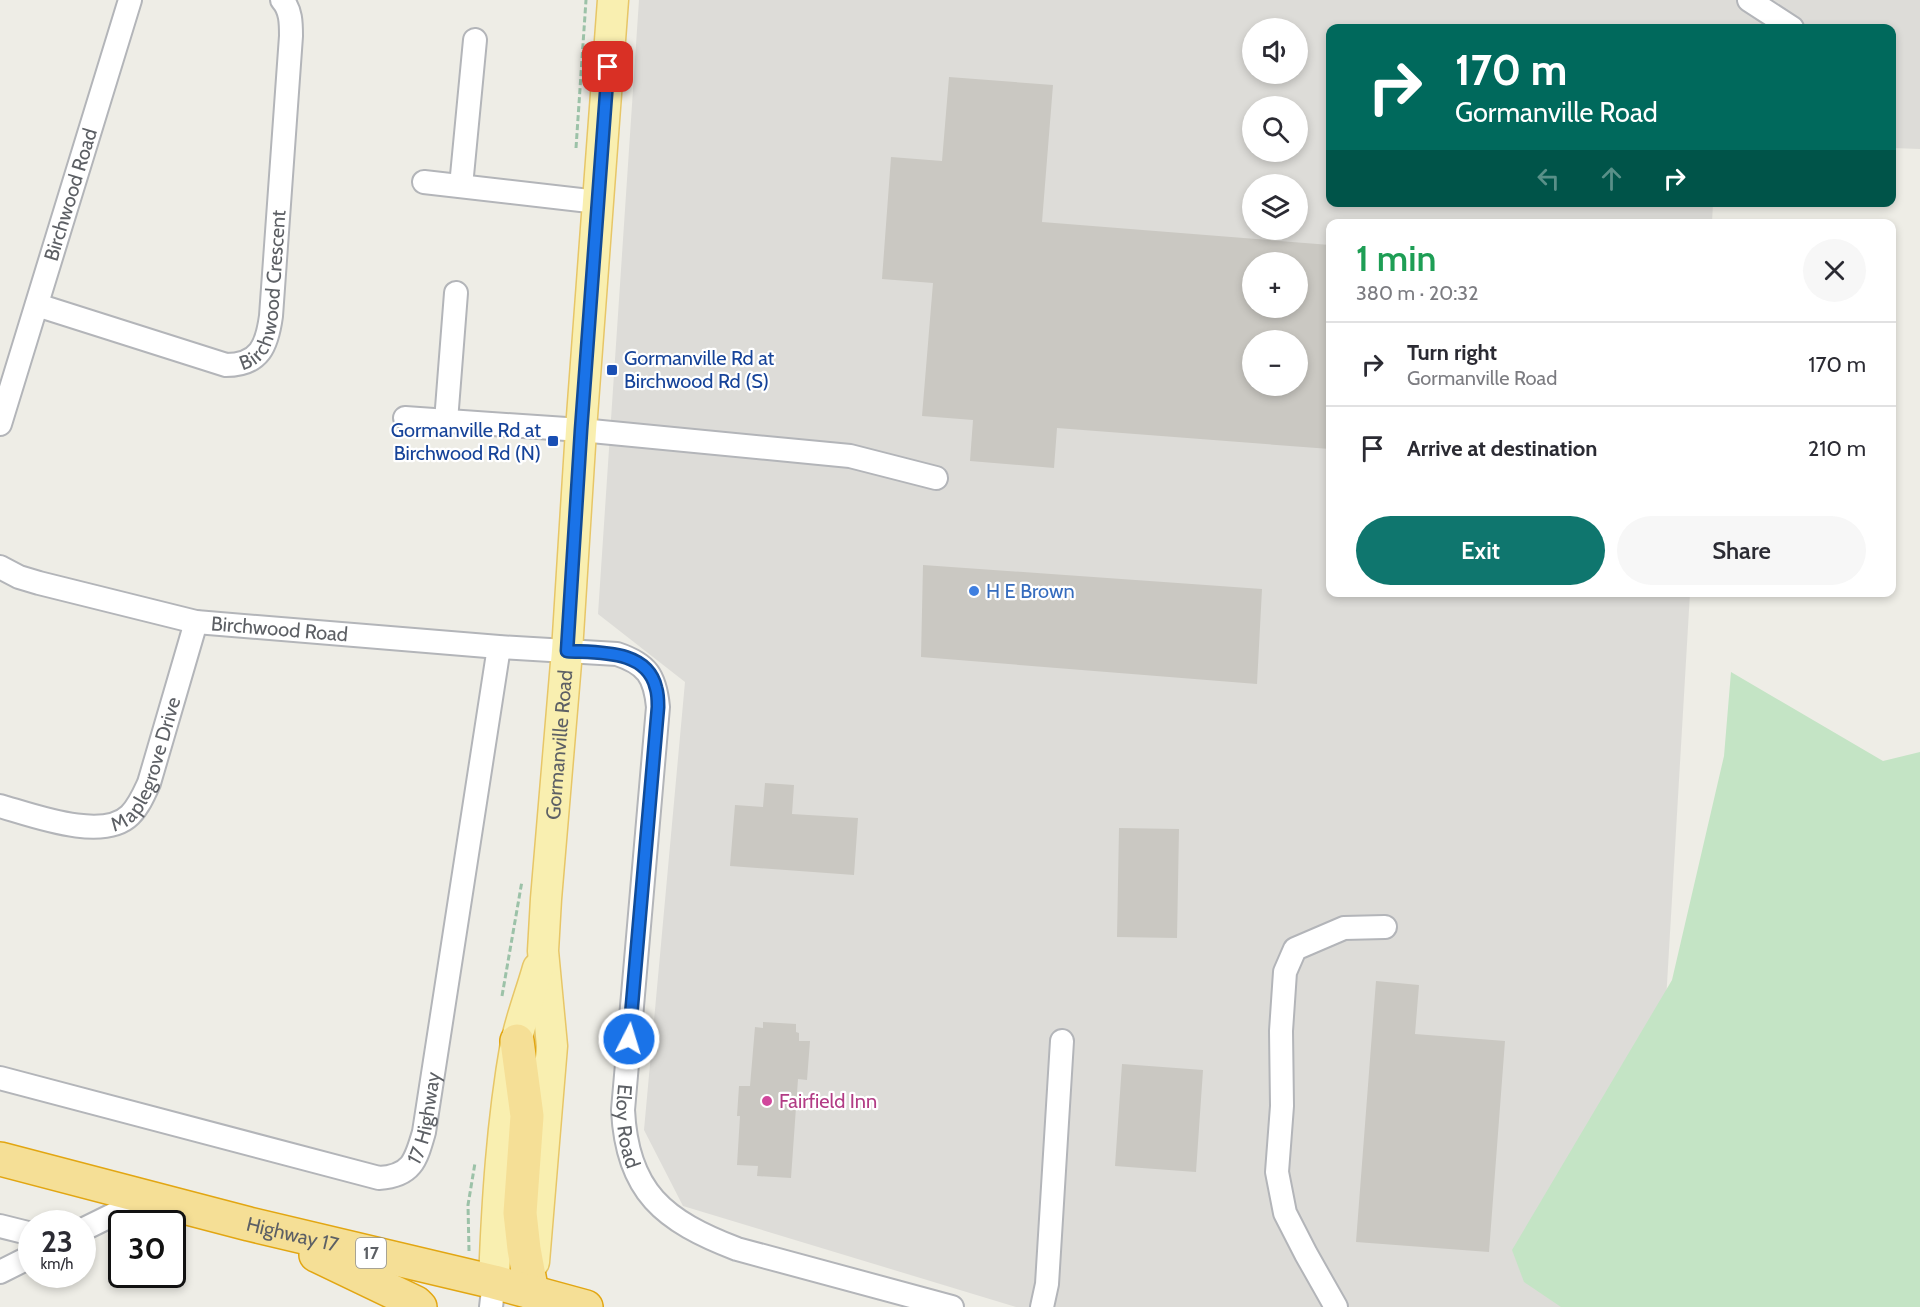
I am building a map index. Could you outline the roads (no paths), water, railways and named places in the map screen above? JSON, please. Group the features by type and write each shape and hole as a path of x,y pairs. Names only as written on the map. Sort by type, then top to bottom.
{"highway":[{"path":"517,1041 527,1116 520,1213 531,1300"},
{"name":"Highway 17","path":"0,1159 249,1224 492,1294 586,1307"},
{"path":"249,1224 368,1279 420,1307"}],"main road":[{"name":"Gormanville Road","path":"531,1300 552,1046 543,951 567,651 613,0"},
{"name":"Gormanville Road","path":"492,1294 497,1209 517,1041 543,951"}],"street":[{"name":"Birchwood Road","path":"0,424 130,0"},
{"name":"Birchwood Crescent","path":"37,305 226,365 239,365 252,360 263,348 269,332 271,316 291,36 291,18 286,3 282,0"},
{"path":"1749,0 1786,24"},
{"path":"461,186 475,40"},
{"path":"424,182 598,202"},
{"path":"446,421 456,292"},
{"path":"405,418 581,430 850,456 936,478"},
{"name":"Birchwood Road","path":"0,567 19,577 39,583 196,622 567,651"},
{"name":"Maplegrove Drive","path":"0,806 58,821 100,828 117,824 129,816 140,802 149,783 196,622"},
{"name":"17 Highway","path":"0,1078 379,1178 404,1173 412,1165 424,1132 499,647"},
{"name":"Eloy Road","path":"567,651 617,654 634,660 647,671 656,686 658,707 623,1110 624,1135 639,1180 668,1214 709,1238 737,1249 952,1307"},
{"path":"1336,1307 1285,1213 1277,1172 1282,1106 1281,1031 1285,972 1295,949 1344,928 1385,927"},
{"path":"1042,1307 1047,1284 1062,1041"},
{"path":"96,1223 149,1197"},
{"path":"0,1226 18,1230"},
{"path":"0,1272 18,1263"}],"place":[{"name":"Gormanville Rd at Birchwood Rd (S)","path":"612,370"},
{"name":"Gormanville Rd at Birchwood Rd (N)","path":"553,441"},
{"name":"H E Brown","path":"974,591"},
{"name":"Fairfield Inn","path":"767,1101"}]}
